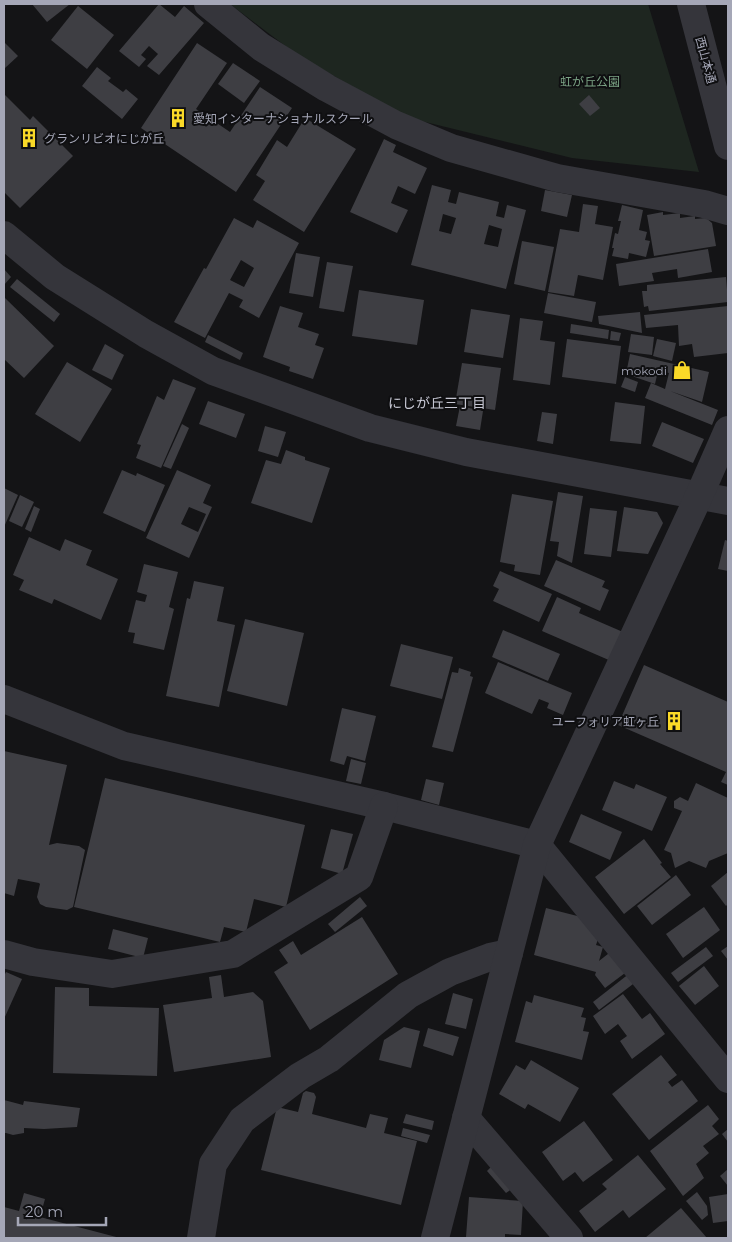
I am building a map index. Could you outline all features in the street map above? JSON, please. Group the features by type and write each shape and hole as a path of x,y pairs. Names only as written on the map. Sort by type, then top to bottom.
{"street":[{"path":"208,4 261,47 326,88 396,125 451,148 557,178 704,204 728,212"},
{"name":"西山本通","path":"691,4 728,146"},
{"path":"4,235 55,277 146,334 213,371 370,428 466,452 728,501"},
{"path":"435,1238 537,845 728,430"},
{"path":"4,699 124,746 384,806 537,845 728,1080"},
{"path":"4,954 33,962 112,974 233,954 360,877 384,806"},
{"path":"201,1238 213,1164 242,1120 300,1076 328,1059 408,995 450,972 490,957 509,953"},
{"path":"466,1118 569,1238"}],"green space":[{"name":"虹が丘公園","path":"230,4 648,4 699,172 572,158 405,117 296,54"}],"building":[{"path":"32,4 70,4 47,22"},
{"path":"159,4 175,17 184,6 204,23 159,75 147,66 158,54 149,46 141,55 146,59 139,67 119,51"},
{"path":"78,6 114,35 87,69 51,40"},
{"path":"4,42 18,56 4,69"},
{"name":"愛知インターナショナルスクール","path":"197,43 227,63 196,109 230,132 260,87 292,108 236,192 141,128"},
{"path":"233,63 260,81 244,103 218,84"},
{"path":"97,67 111,78 108,81 123,92 126,89 138,99 122,119 82,86"},
{"name":"グランリビオにじが丘","path":"4,94 30,120 33,116 73,156 20,208 4,192"},
{"path":"589,95 600,108 590,116 579,104"},
{"path":"305,118 356,149 304,232 253,200 265,181 256,175 277,140 287,147"},
{"path":"384,139 396,145 393,152 427,168 415,194 398,186 391,203 408,210 397,233 350,212"},
{"path":"432,185 451,190 448,202 456,204 459,192 499,202 496,216 504,218 507,205 526,210 506,289 411,265","holes":["443,214 456,218 451,234 439,231","489,225 502,229 498,247 484,244"]},
{"path":"545,190 572,195 567,217 541,211"},
{"path":"583,204 598,206 595,224 613,227 603,280 578,275 574,296 548,292 560,229 579,232"},
{"path":"622,205 643,210 639,230 647,232 645,240 650,241 646,257 629,253 628,259 612,256 615,233 618,234 621,221 618,221"},
{"path":"663,212 663,215 680,213 680,218 695,216 695,219 706,218 712,223 716,246 654,256 647,215"},
{"path":"234,218 253,228 257,220 299,243 259,318 239,307 243,300 229,293 205,338 174,322 204,268 206,269","holes":["241,260 254,268 244,287 230,280"]},
{"path":"522,241 554,247 545,291 514,284"},
{"path":"708,249 712,272 678,278 677,269 652,273 654,281 619,286 616,264"},
{"path":"296,253 320,257 313,297 289,293"},
{"path":"327,262 353,266 344,312 319,308"},
{"path":"4,269 11,277 4,285"},
{"path":"726,277 728,302 649,311 648,306 644,307 642,291 647,291 647,285"},
{"path":"17,279 60,314 54,322 10,287"},
{"path":"359,290 424,300 417,345 352,336"},
{"path":"548,293 596,302 592,322 544,313"},
{"path":"4,297 54,346 24,378 4,359"},
{"path":"280,306 303,313 298,327 319,334 315,345 324,348 313,379 289,371 290,367 263,357"},
{"path":"728,306 728,353 694,357 692,344 679,346 678,325 646,328 644,315"},
{"path":"471,309 510,315 503,358 464,352"},
{"path":"640,312 642,333 599,324 598,316"},
{"path":"520,318 543,321 540,340 555,342 550,385 513,380"},
{"path":"571,324 609,330 608,339 570,333"},
{"path":"611,331 621,333 619,341 610,340"},
{"path":"631,334 654,337 652,355 628,352"},
{"path":"208,335 243,353 240,360 205,342"},
{"path":"567,339 621,346 616,384 562,377"},
{"path":"657,339 676,343 672,361 653,356"},
{"path":"105,344 124,355 112,380 92,370"},
{"path":"630,354 709,372 702,402 670,391 718,410 712,425 645,398 651,383 665,389 669,373 658,371 655,384 626,374"},
{"path":"67,362 112,389 80,442 35,414"},
{"path":"462,363 501,368 495,410 455,404"},
{"path":"625,377 638,382 635,392 621,387"},
{"path":"173,379 196,388 161,468 136,458 141,445 137,444 157,396 164,400"},
{"path":"208,401 245,414 236,438 199,424"},
{"path":"615,402 645,406 641,444 610,441"},
{"path":"460,406 483,411 480,430 456,426"},
{"path":"542,412 557,414 553,444 537,441"},
{"path":"662,422 704,439 693,463 652,446"},
{"path":"182,424 189,428 171,469 163,466"},
{"path":"265,426 286,432 278,457 258,451"},
{"path":"286,450 305,457 305,460 330,468 312,523 251,503 266,460 281,464"},
{"path":"122,470 136,476 137,473 165,485 145,532 103,513"},
{"path":"177,470 211,485 203,503 212,507 189,558 146,538","holes":["189,507 206,514 198,532 181,524"]},
{"path":"4,488 18,495 4,527"},
{"path":"558,492 583,496 572,563 557,556 559,542 550,541"},
{"path":"512,494 553,501 540,575 514,571 515,565 500,562"},
{"path":"20,495 34,502 22,527 9,521"},
{"path":"34,506 40,509 31,532 25,529"},
{"path":"624,507 657,512 663,523 648,554 617,551"},
{"path":"590,508 617,511 611,557 584,554"},
{"path":"29,537 60,551 65,539 92,550 86,565 118,579 101,620 54,599 52,604 19,590 24,580 13,575"},
{"path":"725,540 728,541 728,571 718,569"},
{"path":"556,560 605,581 602,587 609,590 600,611 544,586"},
{"path":"144,564 178,572 169,607 174,609 164,650 133,643 135,633 128,632 136,600 145,602 147,595 137,592"},
{"path":"500,571 552,594 539,622 493,601 499,589 493,586"},
{"path":"194,581 224,587 217,621 235,625 219,707 166,696 187,598 190,599"},
{"path":"557,597 581,608 579,613 623,632 611,661 542,631"},
{"path":"245,619 304,633 287,706 227,691"},
{"path":"503,630 560,654 548,681 492,657"},
{"path":"401,644 453,657 442,699 390,686"},
{"path":"498,662 572,693 563,715 547,708 549,703 539,699 532,714 485,693"},
{"name":"ユーフォリア虹ヶ丘","path":"644,665 728,702 728,785 721,782 726,772 618,725"},
{"path":"459,668 471,672 470,676 473,677 453,752 432,747 452,672 458,673"},
{"path":"342,708 376,716 365,761 347,756 344,765 330,761"},
{"path":"4,751 67,765 49,845 57,843 79,846 85,850 73,907 67,910 46,907 40,904 37,897 39,883 18,879 14,896 4,893"},
{"path":"351,759 366,763 361,784 346,781"},
{"path":"105,778 305,825 286,907 254,899 246,932 224,927 220,942 74,907"},
{"path":"426,779 444,783 439,805 421,800"},
{"path":"614,781 634,789 636,784 667,797 652,831 602,810"},
{"path":"696,783 728,798 728,853 709,861 706,868 689,861 675,868 671,853 664,850 682,811 674,808 674,801 680,797 688,801"},
{"path":"581,814 622,832 610,860 569,842"},
{"path":"331,829 353,834 342,874 321,868"},
{"path":"644,839 671,877 624,914 595,877"},
{"path":"728,872 728,904 726,906 711,886"},
{"path":"676,875 691,895 652,925 637,906"},
{"path":"360,897 367,906 335,932 328,924"},
{"path":"704,907 720,930 683,958 666,934"},
{"path":"546,908 593,920 599,936 596,945 603,947 599,961 613,950 629,970 605,988 595,975 596,972 534,955"},
{"path":"362,917 398,974 310,1030 274,972 288,963 279,950 293,941 301,955"},
{"path":"113,929 148,938 143,958 108,949"},
{"path":"728,946 728,960 721,951"},
{"path":"706,947 713,956 678,982 671,973"},
{"path":"704,966 719,986 695,1005 679,986"},
{"path":"6,972 22,979 4,1019 4,976"},
{"path":"630,973 637,981 599,1010 593,1002"},
{"path":"221,975 224,997 253,992 263,1001 271,1057 174,1072 163,1005 212,998 209,977"},
{"path":"55,987 89,988 89,1006 159,1008 157,1076 53,1073"},
{"path":"453,993 473,999 466,1029 445,1024"},
{"path":"623,994 642,1019 650,1013 665,1034 632,1059 620,1041 627,1036 618,1024 605,1034 593,1016"},
{"path":"534,995 584,1008 581,1017 586,1018 583,1031 589,1032 582,1060 515,1042 526,1001 532,1003"},
{"path":"404,1027 420,1031 411,1068 379,1060 384,1040"},
{"path":"428,1028 459,1037 453,1056 423,1046"},
{"path":"661,1055 677,1075 668,1082 672,1087 682,1080 698,1101 649,1140 612,1094"},
{"path":"531,1060 579,1088 560,1122 528,1104 525,1109 499,1094 516,1065 525,1070"},
{"path":"306,1091 314,1093 316,1097 312,1114 366,1128 370,1114 388,1118 384,1133 417,1141 401,1205 261,1170 277,1107 298,1112 303,1093"},
{"path":"4,1100 23,1105 24,1101 80,1108 77,1127 24,1128 24,1133 13,1135 4,1133"},
{"path":"708,1105 719,1119 712,1126 719,1134 703,1146 709,1153 696,1164 704,1178 683,1196 650,1151"},
{"path":"406,1114 434,1121 432,1130 403,1123"},
{"path":"584,1121 613,1160 583,1182 575,1172 563,1181 542,1152"},
{"path":"403,1128 430,1135 427,1143 401,1136"},
{"path":"728,1129 728,1142 722,1134"},
{"path":"638,1155 666,1189 629,1218 623,1210 595,1232 579,1211 607,1189 602,1184"},
{"path":"496,1162 516,1186 506,1193 487,1171"},
{"path":"728,1169 728,1186 720,1176"},
{"path":"697,1192 707,1206 708,1215 702,1220 686,1201"},
{"path":"24,1193 45,1199 40,1217 120,1238 4,1238 4,1207 19,1211"},
{"path":"728,1194 728,1221 713,1223 709,1197"},
{"path":"469,1197 523,1201 521,1235 505,1234 505,1238 466,1237"},
{"path":"681,1208 707,1238 645,1238"}],"place":[{"name":"愛知インターナショナルスクール","path":"178,118"},
{"name":"グランリビオにじが丘","path":"29,138"},
{"name":"mokodi","path":"682,370"},
{"name":"ユーフォリア虹ヶ丘","path":"674,721"}],"district":[{"name":"にじが丘三丁目","path":"437,403"}]}
